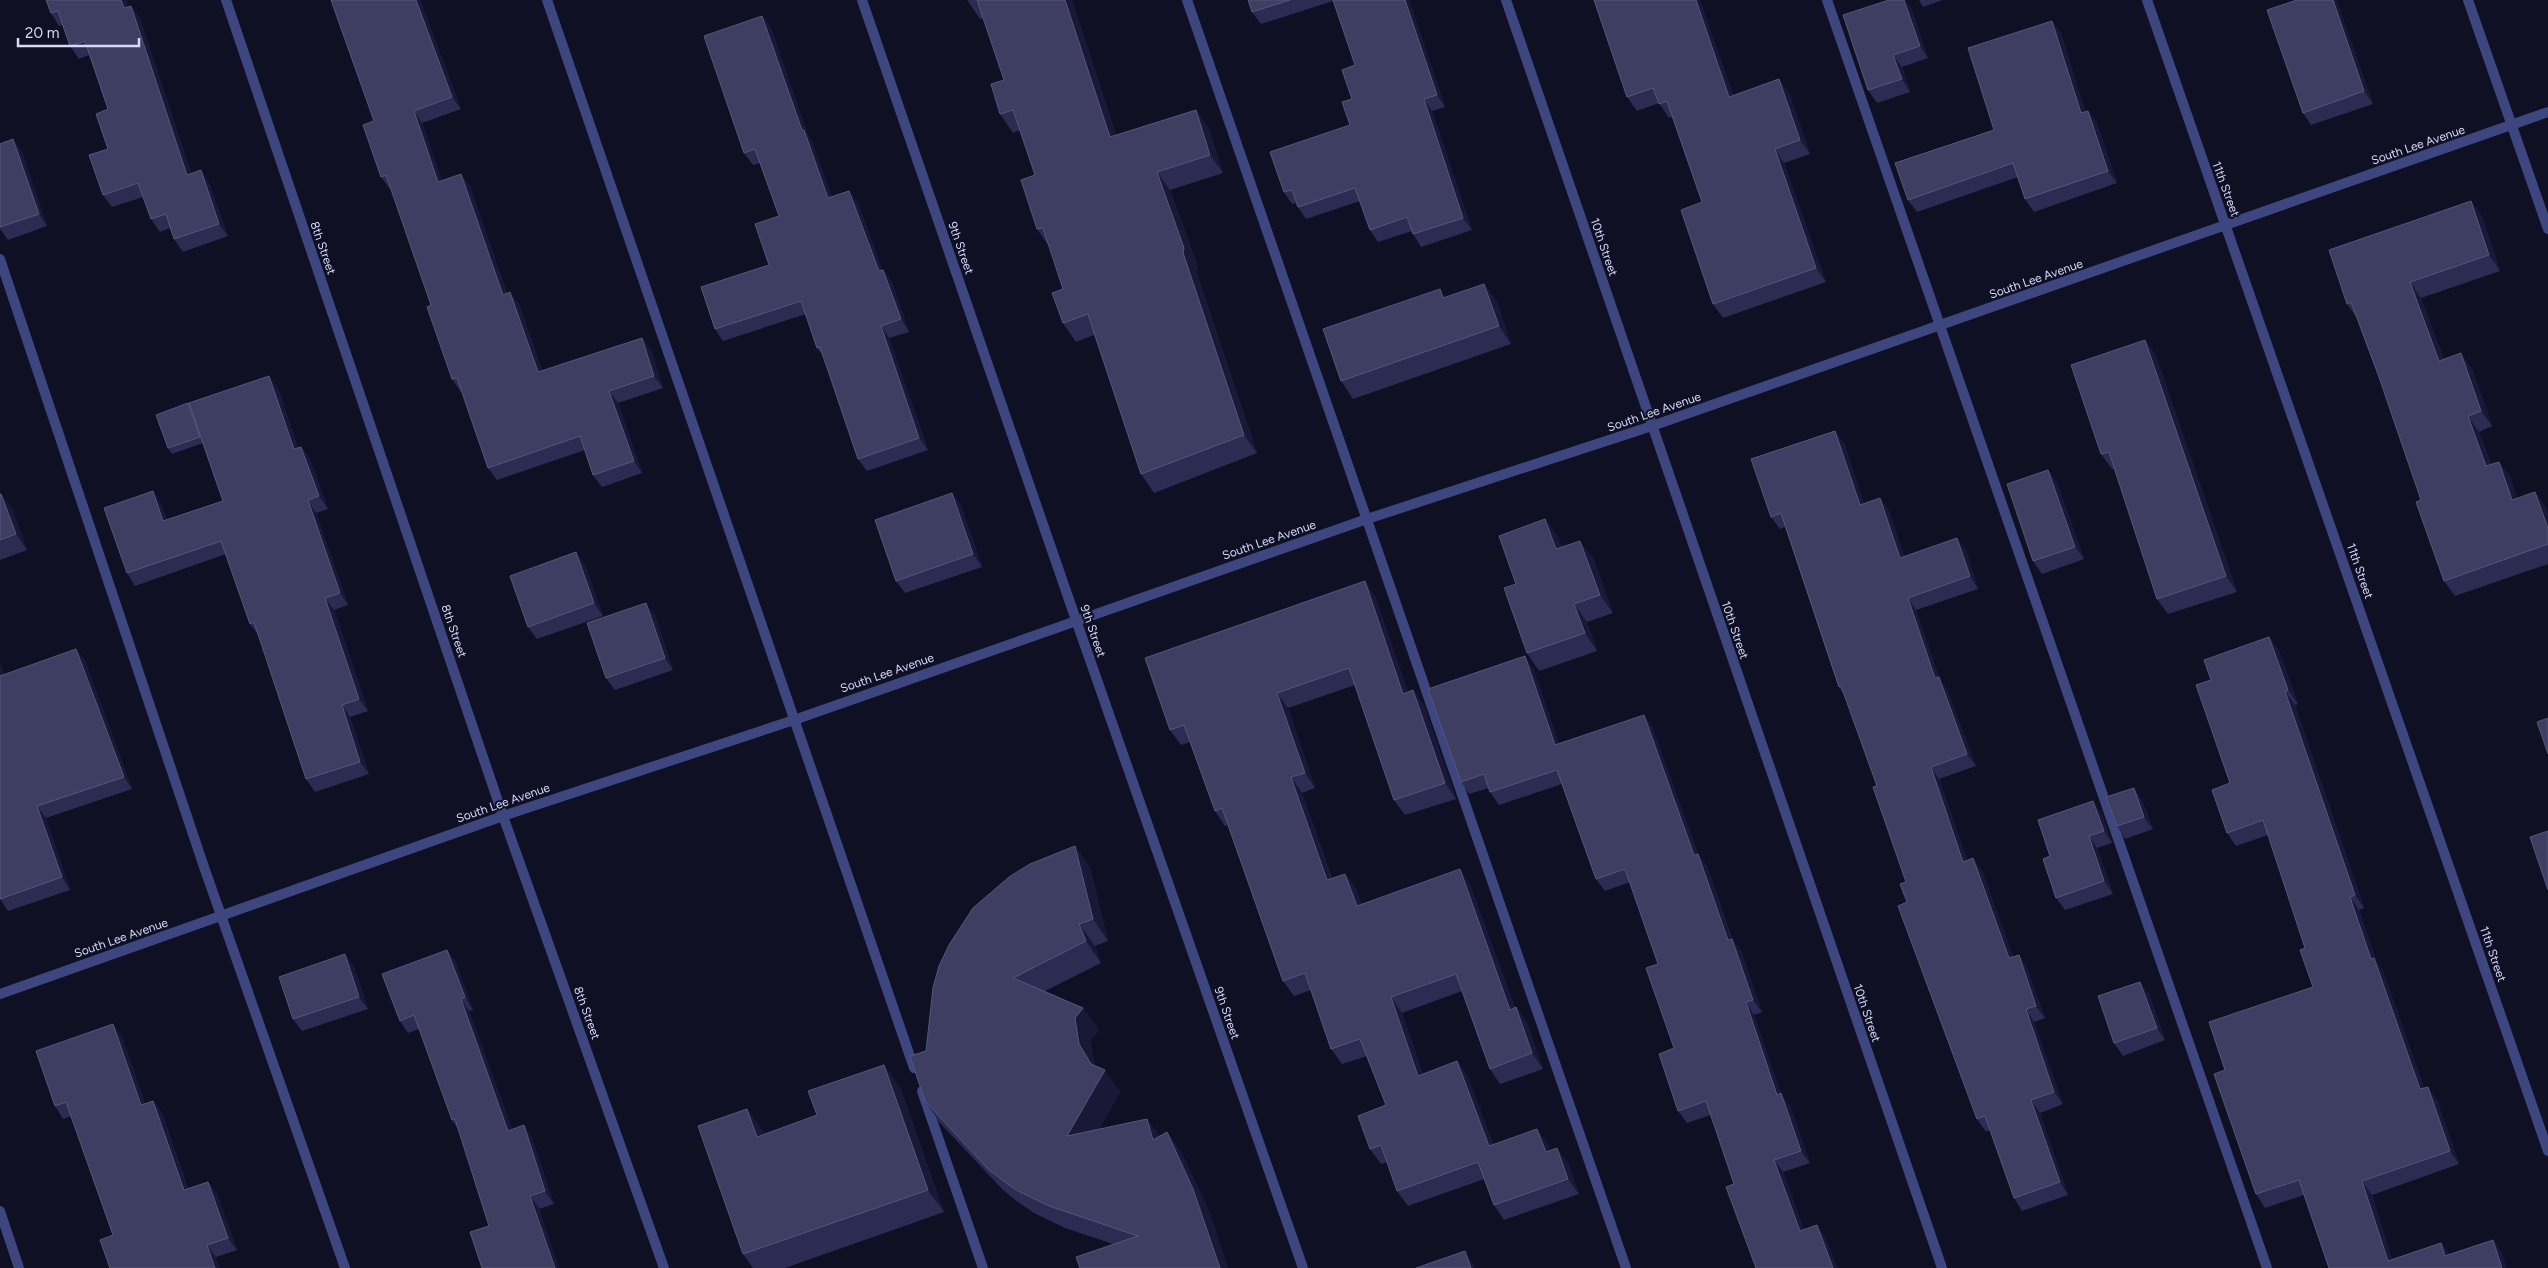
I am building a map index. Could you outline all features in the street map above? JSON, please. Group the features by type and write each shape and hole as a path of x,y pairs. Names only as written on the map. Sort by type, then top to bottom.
{"street":[{"name":"8th Street","path":"226,0 503,816 664,1268"},
{"path":"547,0 983,1268"},
{"name":"9th Street","path":"862,0 1076,620 1303,1268"},
{"path":"1187,0 1626,1268"},
{"name":"10th Street","path":"1506,0 1942,1268"},
{"path":"1827,0 2267,1268"},
{"name":"11th Street","path":"2147,0 2548,1151"},
{"path":"2468,0 2548,229"},
{"name":"South Lee Avenue","path":"0,994 503,816 794,720 1367,519 1652,426 2548,112"},
{"path":"0,259 221,916 345,1268"},
{"path":"0,1211 19,1268"}],"building":[{"path":"46,0 121,0 124,8 131,6 187,175 201,170 219,224 174,239 166,214 151,219 138,183 103,195 89,155 108,149 96,114 108,109 85,41 70,46 58,11 51,13"},
{"path":"331,0 416,0 452,97 414,111 438,182 461,174 503,295 510,292 538,372 642,338 654,376 609,391 634,461 593,475 580,436 488,468 457,378 452,379 427,307 431,305 386,175 381,177 363,125 374,121"},
{"path":"977,0 1065,0 1110,137 1196,110 1210,155 1157,172 1184,248 1183,253 1244,435 1141,474 1088,314 1063,323 1052,293 1063,289 1043,228 1037,229 1021,180 1035,175 1013,110 1000,114 991,84 1004,80"},
{"path":"1248,0 1290,0 1252,12"},
{"path":"1333,0 1405,0 1437,95 1424,99 1463,218 1413,234 1407,217 1370,230 1355,188 1298,207 1292,190 1284,192 1270,152 1350,125 1342,102 1352,99 1342,70 1355,65"},
{"path":"1594,0 1696,0 1729,97 1779,79 1800,140 1775,149 1816,268 1713,304 1681,210 1702,202 1667,101 1659,104 1653,88 1627,97"},
{"path":"1889,0 1904,0 1920,46 1893,55 1902,79 1868,90 1843,15"},
{"path":"2297,0 2333,0 2364,91 2303,113 2267,10"},
{"path":"762,16 828,198 849,191 879,271 883,270 901,319 881,326 919,438 858,459 820,347 817,348 801,301 715,329 701,287 769,265 755,224 779,216 755,149 744,153 704,36"},
{"path":"2052,21 2081,113 2088,111 2108,171 2025,199 2013,163 1908,200 1895,163 1994,130 1968,48"},
{"path":"13,139 39,214 0,227 0,144"},
{"path":"2471,201 2489,255 2410,282 2439,361 2461,353 2481,411 2468,416 2486,466 2499,462 2512,500 2535,492 2548,528 2548,544 2444,581 2416,502 2421,500 2379,377 2351,302 2347,304 2329,250"},
{"path":"1484,284 1499,326 1341,381 1323,329 1440,289 1443,298"},
{"path":"2145,340 2226,576 2157,599 2109,452 2101,454 2071,365"},
{"path":"269,376 294,449 301,447 319,496 308,500 340,593 325,598 359,699 342,705 360,762 306,779 254,622 250,624 221,541 127,573 104,508 153,491 163,521 223,501 189,403"},
{"path":"188,403 200,437 168,448 156,415"},
{"path":"1835,431 1860,505 1880,498 1900,558 1957,538 1970,576 1908,598 1935,678 1939,677 1967,754 1931,767 1963,862 1973,858 2009,958 2019,955 2036,1006 2026,1009 2054,1092 2031,1100 2060,1182 2014,1198 1985,1116 1977,1119 1898,906 1907,902 1900,884 1906,882 1873,787 1877,786 1841,686 1839,687 1781,513 1771,517 1751,459"},
{"path":"2048,470 2075,547 2033,561 2007,484"},
{"path":"952,493 973,554 896,581 875,520"},
{"path":"0,494 16,534 0,540"},
{"path":"1545,519 1556,549 1580,541 1600,595 1574,604 1585,633 1527,653 1504,588 1516,584 1499,536"},
{"path":"576,552 594,603 528,627 510,576"},
{"path":"1365,581 1403,694 1413,690 1445,783 1394,800 1349,668 1277,693 1305,773 1291,777 1327,880 1345,874 1357,906 1460,869 1510,1010 1516,1007 1532,1053 1490,1069 1456,974 1391,997 1418,1076 1457,1061 1489,1146 1537,1129 1546,1152 1557,1148 1568,1179 1494,1205 1478,1162 1397,1191 1381,1145 1370,1149 1358,1116 1386,1105 1360,1039 1331,1049 1305,973 1283,981 1222,808 1215,811 1184,725 1170,730 1145,658"},
{"path":"646,603 665,658 606,678 587,623"},
{"path":"2269,637 2288,690 2285,691 2355,895 2350,897 2371,959 2374,958 2420,1089 2428,1087 2450,1151 2362,1181 2388,1261 2441,1243 2445,1256 2493,1240 2502,1268 2329,1268 2299,1180 2256,1194 2214,1074 2225,1070 2209,1022 2313,987 2300,950 2305,948 2263,820 2227,833 2212,790 2230,783 2196,685 2211,680 2204,660"},
{"path":"76,649 124,777 37,806 62,877 0,899 0,676"},
{"path":"1525,656 1555,745 1644,715 1694,855 1698,854 1728,940 1732,939 1753,1000 1746,1002 1777,1095 1781,1093 1801,1151 1774,1160 1800,1231 1817,1225 1833,1268 1756,1268 1726,1187 1734,1184 1706,1101 1678,1111 1659,1054 1674,1048 1646,968 1658,964 1625,869 1596,879 1557,770 1490,792 1484,774 1461,782 1428,689"},
{"path":"2548,718 2548,754 2537,722"},
{"path":"2134,788 2144,817 2117,826 2106,797"},
{"path":"2093,801 2104,831 2089,836 2104,881 2056,898 2043,859 2050,856 2038,820"},
{"path":"2548,831 2548,890 2530,837"},
{"path":"1075,846 1093,919 1079,924 1086,941 1013,978 1083,1008 1075,1018 1079,1044 1091,1064 1105,1070 1067,1136 1147,1119 1153,1140 1167,1132 1193,1189 1220,1268 1080,1268 1076,1257 1138,1236 1049,1206 1018,1191 987,1168 925,1101 910,1056 926,1051 933,988 939,966 949,945 973,908 1009,877 1030,864"},
{"path":"447,950 465,997 461,999 508,1131 524,1125 545,1191 530,1196 555,1268 482,1268 470,1232 489,1226 455,1119 452,1120 414,1015 400,1021 382,974"},
{"path":"345,954 359,997 293,1019 279,977"},
{"path":"2140,982 2157,1028 2114,1043 2098,996"},
{"path":"113,1024 141,1105 153,1101 184,1190 208,1182 228,1238 207,1245 215,1268 110,1268 100,1240 113,1235 66,1102 55,1106 36,1051"},
{"path":"884,1065 928,1190 743,1254 698,1126 747,1109 757,1137 817,1115 808,1091"},
{"path":"1465,1251 1471,1268 1416,1268"}]}
